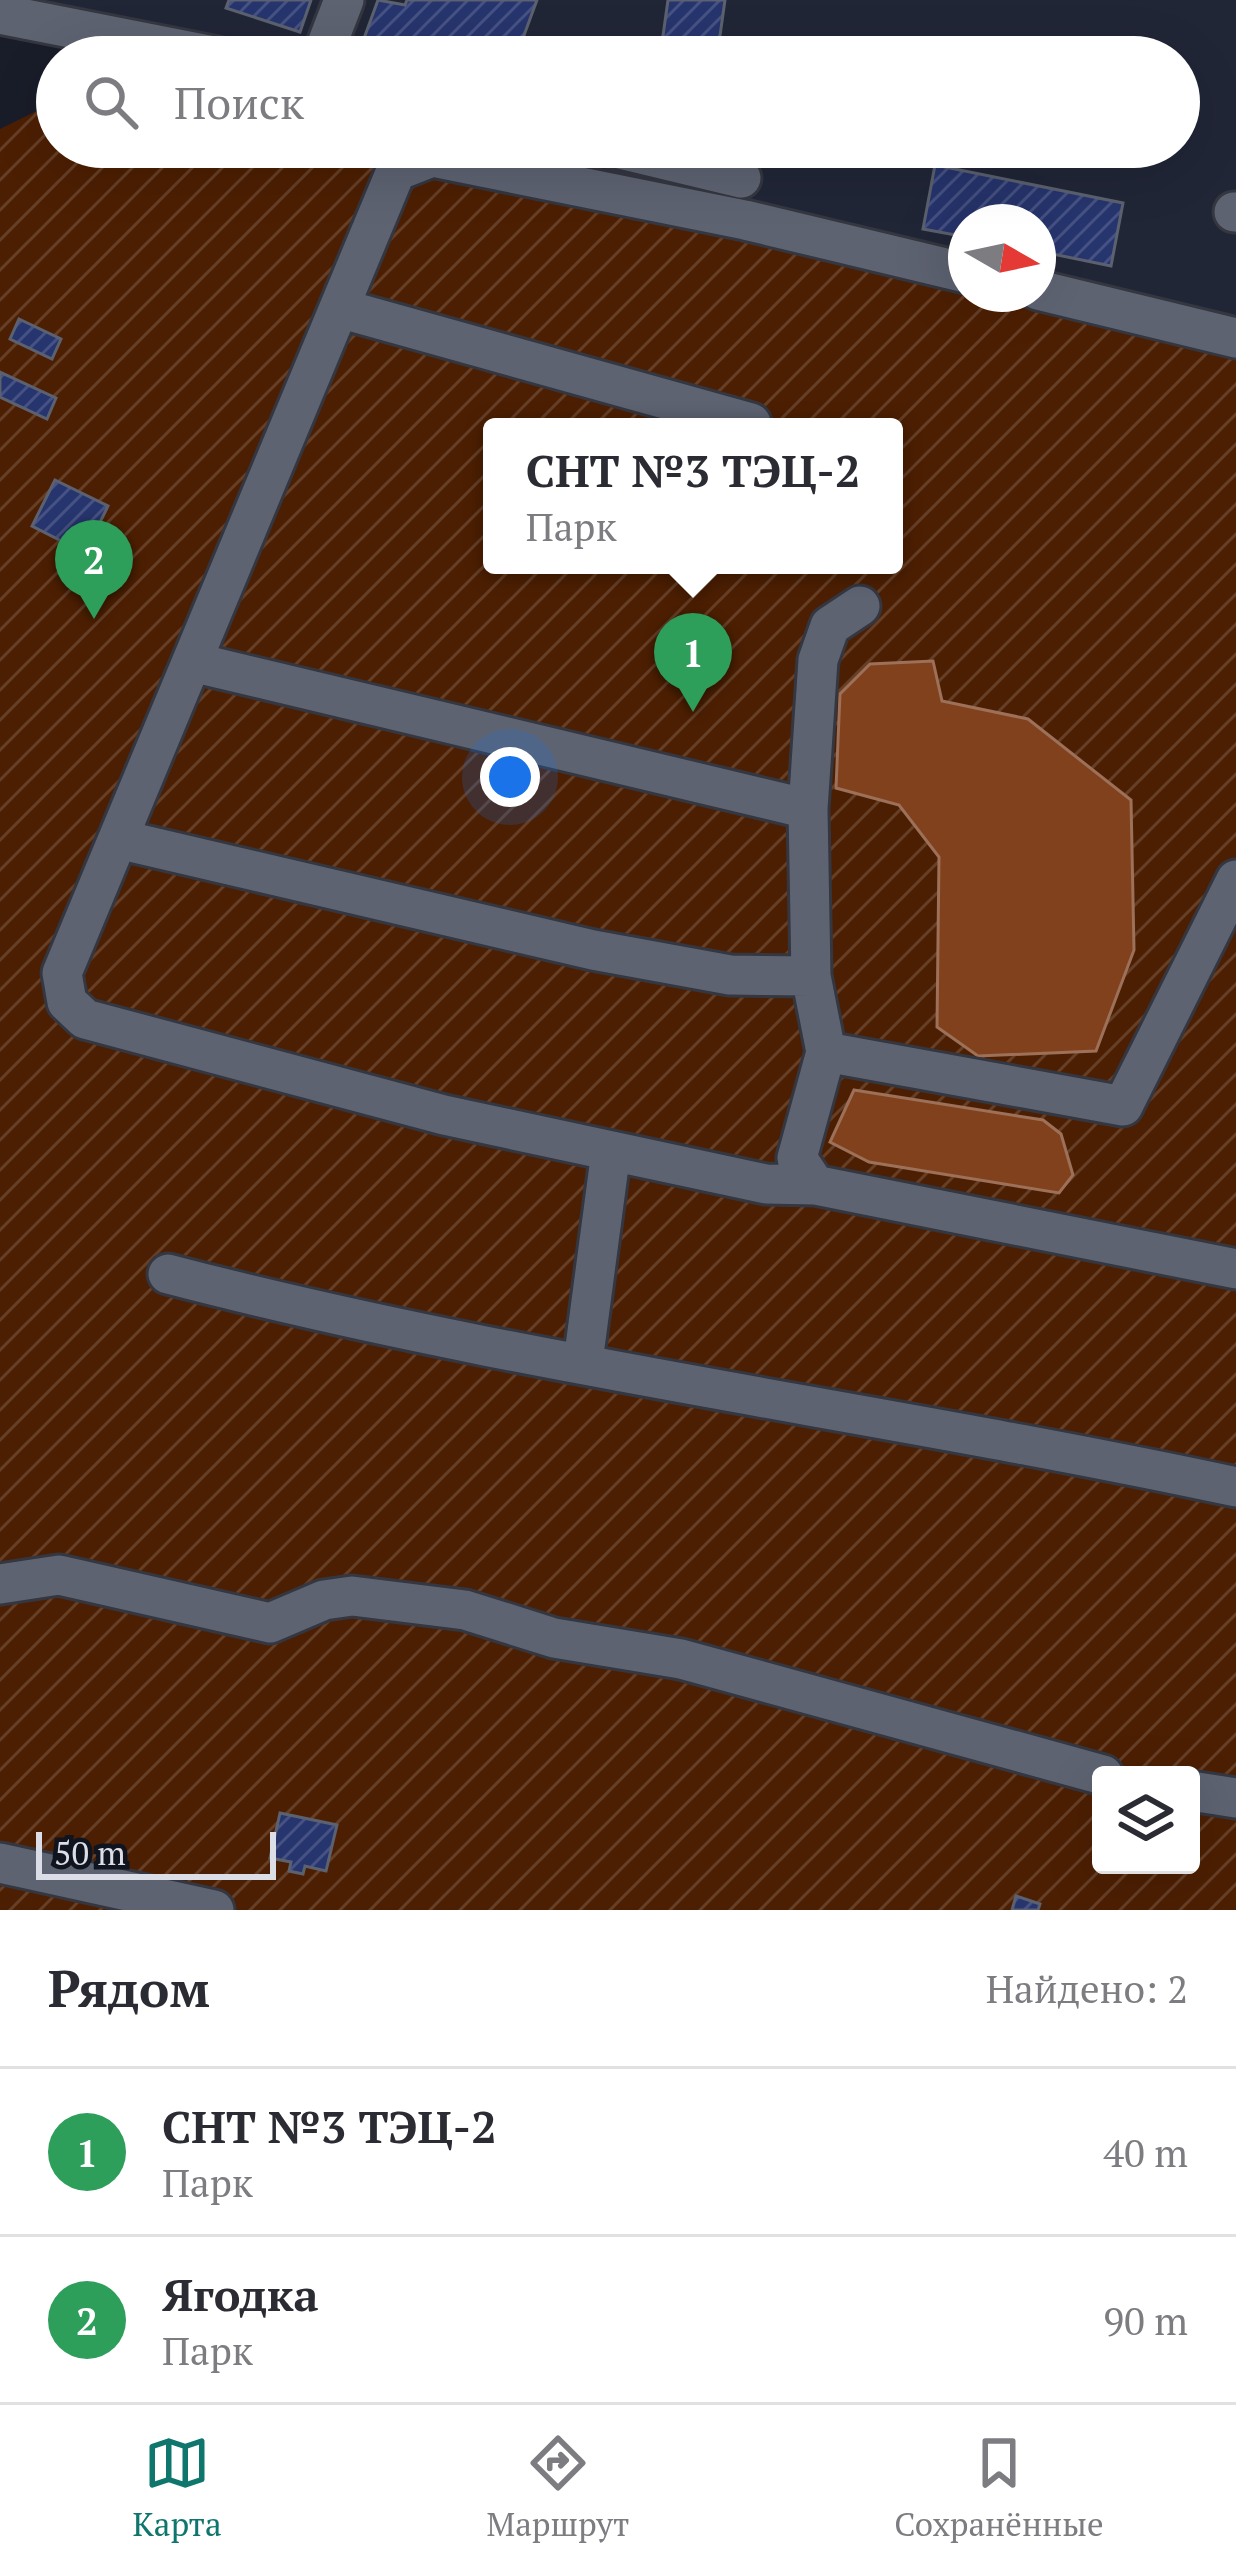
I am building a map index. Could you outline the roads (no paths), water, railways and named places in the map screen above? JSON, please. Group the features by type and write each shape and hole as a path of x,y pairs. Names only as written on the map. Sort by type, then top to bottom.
{"lane":[{"path":"330,36 344,0"},
{"path":"0,14 112,36"},
{"path":"404,168 396,171 62,973 67,1002 85,1019 444,1114 766,1184 815,1185 1236,1269"},
{"path":"487,168 745,220 948,269"},
{"path":"699,168 741,178"},
{"path":"1056,294 1236,338"},
{"path":"339,308 733,418"},
{"path":"815,1185 797,1158 826,1052 811,976 808,808 818,660 830,626 860,606"},
{"path":"192,662 808,808"},
{"path":"118,838 592,950 730,975 811,976"},
{"path":"826,1052 1123,1106 1236,880"},
{"path":"583,1362 611,1150"},
{"path":"168,1274 317,1313 1236,1487"},
{"path":"0,1584 59,1575 270,1623 324,1600 352,1596 465,1610 554,1638 681,1659 1092,1772"},
{"path":"1200,1792 1236,1798"},
{"path":"0,1863 214,1910"}],"place":[{"name":"Ягодка","path":"94,619"},
{"name":"СНТ №3 ТЭЦ-2","path":"693,712"}]}
